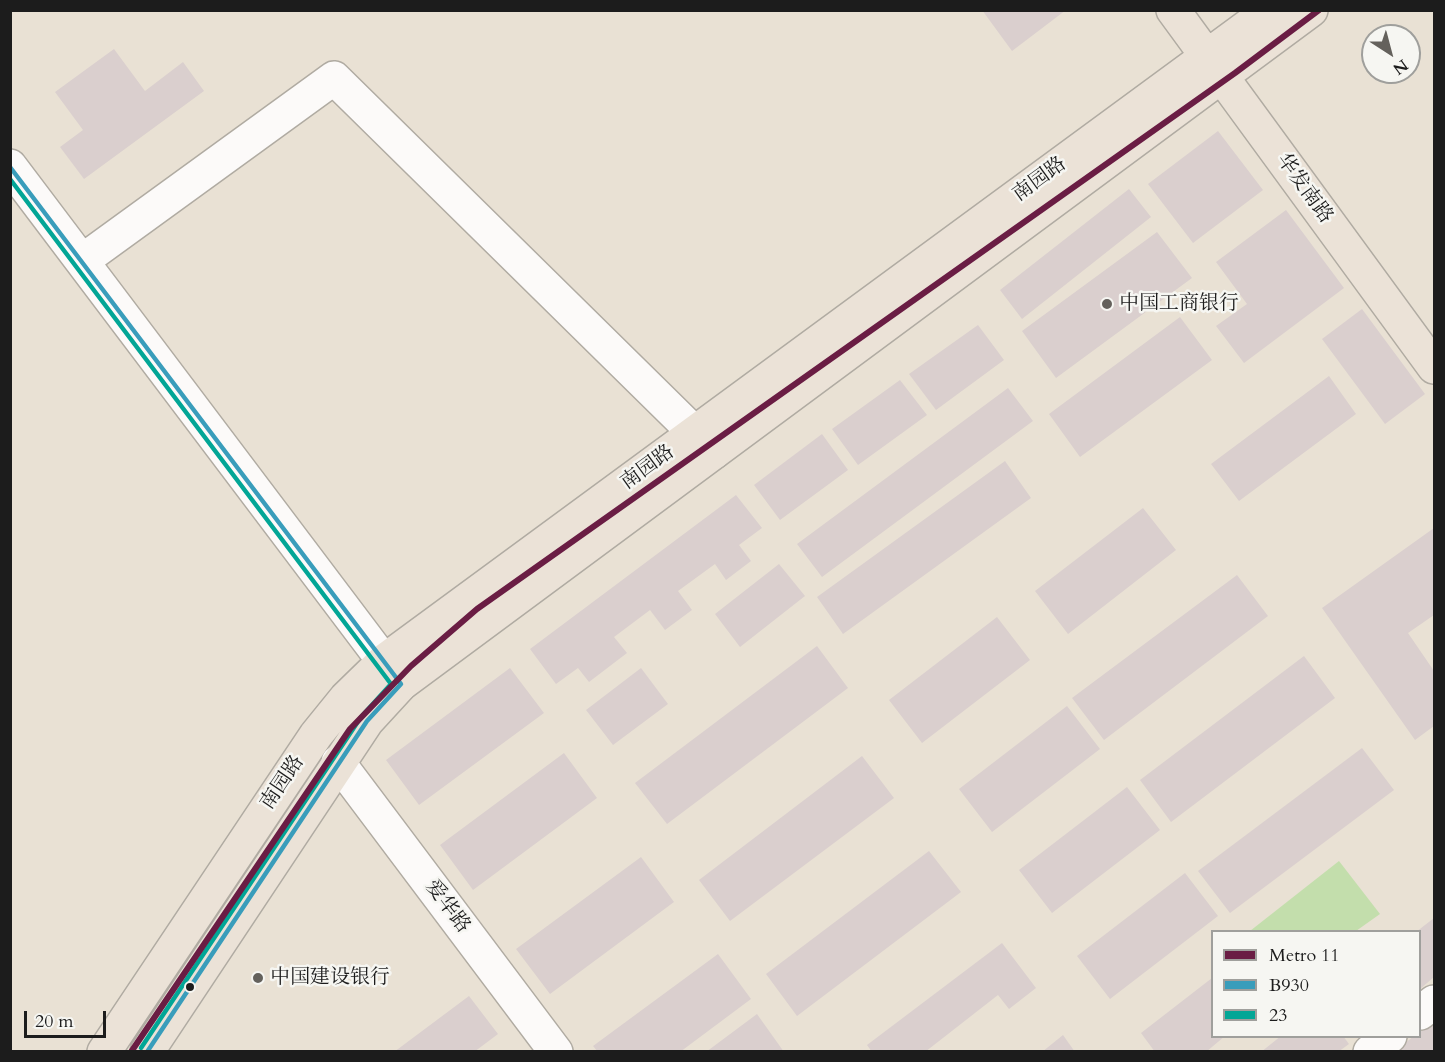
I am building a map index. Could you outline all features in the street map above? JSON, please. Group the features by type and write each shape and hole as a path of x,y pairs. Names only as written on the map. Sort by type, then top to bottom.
{"main road":[{"name":"华发南路","path":"1173,10 1434,367"},
{"name":"南园路","path":"1214,67 1270,10"},
{"name":"南园路","path":"104,1052 316,735 346,698 393,673 1214,67 1311,10"},
{"name":"南园路","path":"147,1052 367,721 393,673"}],"street":[{"path":"82,261 334,78 705,442"},
{"path":"10,166 393,673"},
{"name":"爱华路","path":"338,762 556,1052"},
{"path":"1421,1012 1434,1002"},
{"path":"1370,1052 1388,1038"}],"green space":[{"path":"1339,861 1380,914 1357,930 1251,930"}],"building":[{"path":"982,10 1066,10 1012,51"},
{"path":"114,49 145,91 183,62 204,91 84,179 60,147 83,130 55,92"},
{"path":"1218,131 1263,190 1193,243 1148,184"},
{"path":"1129,189 1151,217 1022,319 1000,290"},
{"path":"1286,210 1344,288 1244,363 1216,326 1247,304 1216,262"},
{"name":"中国工商银行","path":"1157,232 1192,278 1056,378 1022,331"},
{"path":"1362,309 1425,394 1385,424 1322,339"},
{"path":"1180,317 1212,360 1080,457 1049,414"},
{"path":"978,325 1004,360 936,410 909,374"},
{"path":"1329,376 1356,414 1239,501 1211,464"},
{"path":"900,380 927,415 858,465 832,429"},
{"path":"1008,388 1033,421 822,577 797,544"},
{"path":"822,434 848,470 780,520 754,485"},
{"path":"1005,461 1031,498 843,634 817,597"},
{"path":"736,495 762,528 739,545 751,561 726,580 715,564 678,591 692,610 665,630 650,610 614,637 627,653 589,682 578,668 556,684 530,649"},
{"path":"1143,508 1176,550 1068,634 1035,591"},
{"path":"1434,528 1434,615 1408,633 1434,671 1434,726 1415,740 1322,608"},
{"path":"779,564 805,596 740,647 715,614"},
{"path":"1237,575 1268,616 1104,740 1072,698"},
{"path":"997,617 1030,660 922,743 889,700"},
{"path":"817,646 848,688 667,824 635,783"},
{"path":"1304,656 1335,698 1171,822 1140,780"},
{"path":"510,668 544,713 419,805 386,760"},
{"path":"641,668 668,704 613,745 586,710"},
{"path":"1067,706 1100,749 992,832 959,789"},
{"path":"1362,748 1394,790 1230,913 1198,871"},
{"path":"564,753 597,798 473,890 440,845"},
{"path":"862,756 894,798 730,921 699,880"},
{"path":"1127,787 1160,830 1052,913 1019,870"},
{"path":"929,851 961,892 797,1016 766,974"},
{"path":"641,857 674,902 550,994 516,949"},
{"path":"1185,873 1218,916 1110,999 1077,956"},
{"path":"1434,918 1434,977 1421,988 1421,930 1419,930"},
{"path":"1002,943 1036,988 1009,1009 998,995 925,1052 872,1052 867,1045"},
{"path":"718,954 751,999 680,1052 598,1052 593,1046"},
{"path":"1211,979 1211,1038 1223,1038 1206,1052 1155,1052 1141,1033"},
{"path":"469,996 498,1034 474,1052 394,1052"},
{"path":"757,1014 784,1052 706,1052"},
{"path":"1434,1021 1434,1052 1394,1052 1412,1038 1421,1038 1421,1031"},
{"path":"1063,1035 1075,1052 1042,1052"},
{"path":"1278,1038 1344,1038 1349,1044 1338,1052 1261,1052"}],"metro line":[{"name":"11","path":"131,1052 350,729 411,666 477,609 1235,73 1319,10"}],"transit line":[{"name":"B930","path":"10,167 401,684 367,721 147,1052"},
{"name":"23","path":"10,179 391,684 361,717 141,1048"}],"place":[{"name":"中国工商银行","path":"1107,304"},
{"name":"中国建设银行","path":"258,978"}]}
